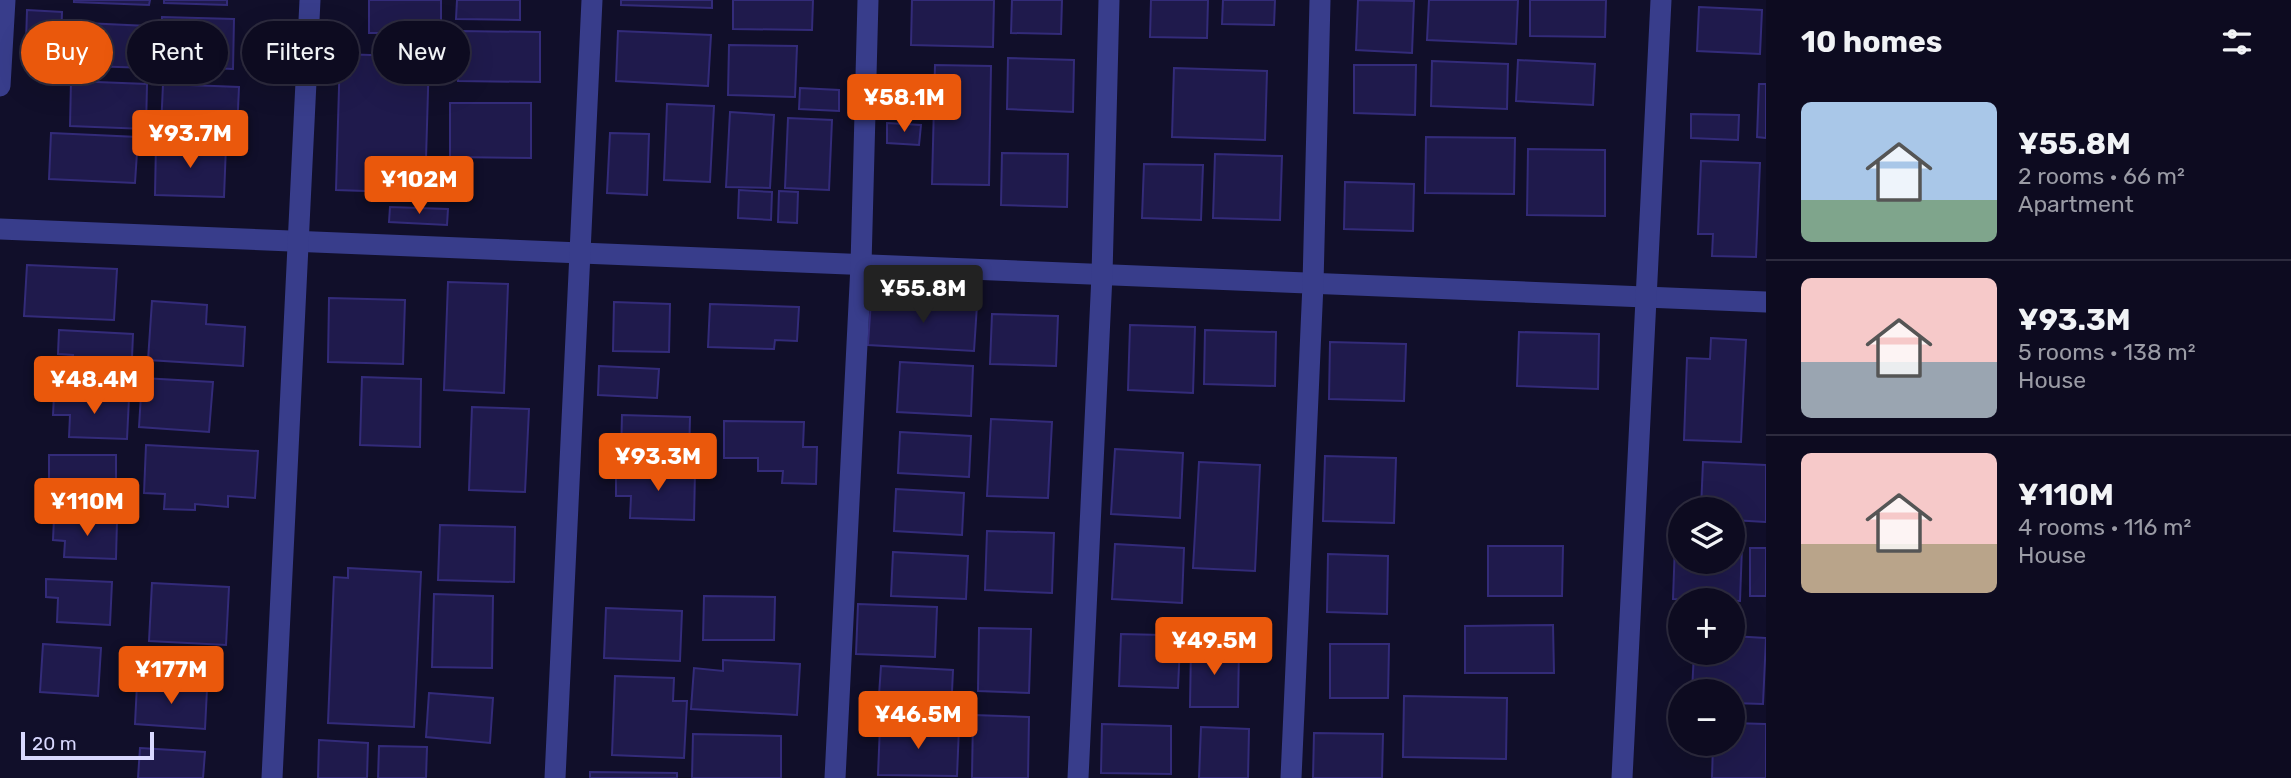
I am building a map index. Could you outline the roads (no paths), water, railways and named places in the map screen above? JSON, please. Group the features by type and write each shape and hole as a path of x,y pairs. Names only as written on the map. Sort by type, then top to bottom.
{"street":[{"path":"0,86 5,0"},
{"path":"272,778 310,0"},
{"path":"555,778 592,0"},
{"path":"835,778 861,265 868,0"},
{"path":"1079,778 1102,275 1109,0"},
{"path":"1291,778 1313,284 1320,0"},
{"path":"1622,778 1661,0"},
{"path":"0,229 1766,302"}]}
